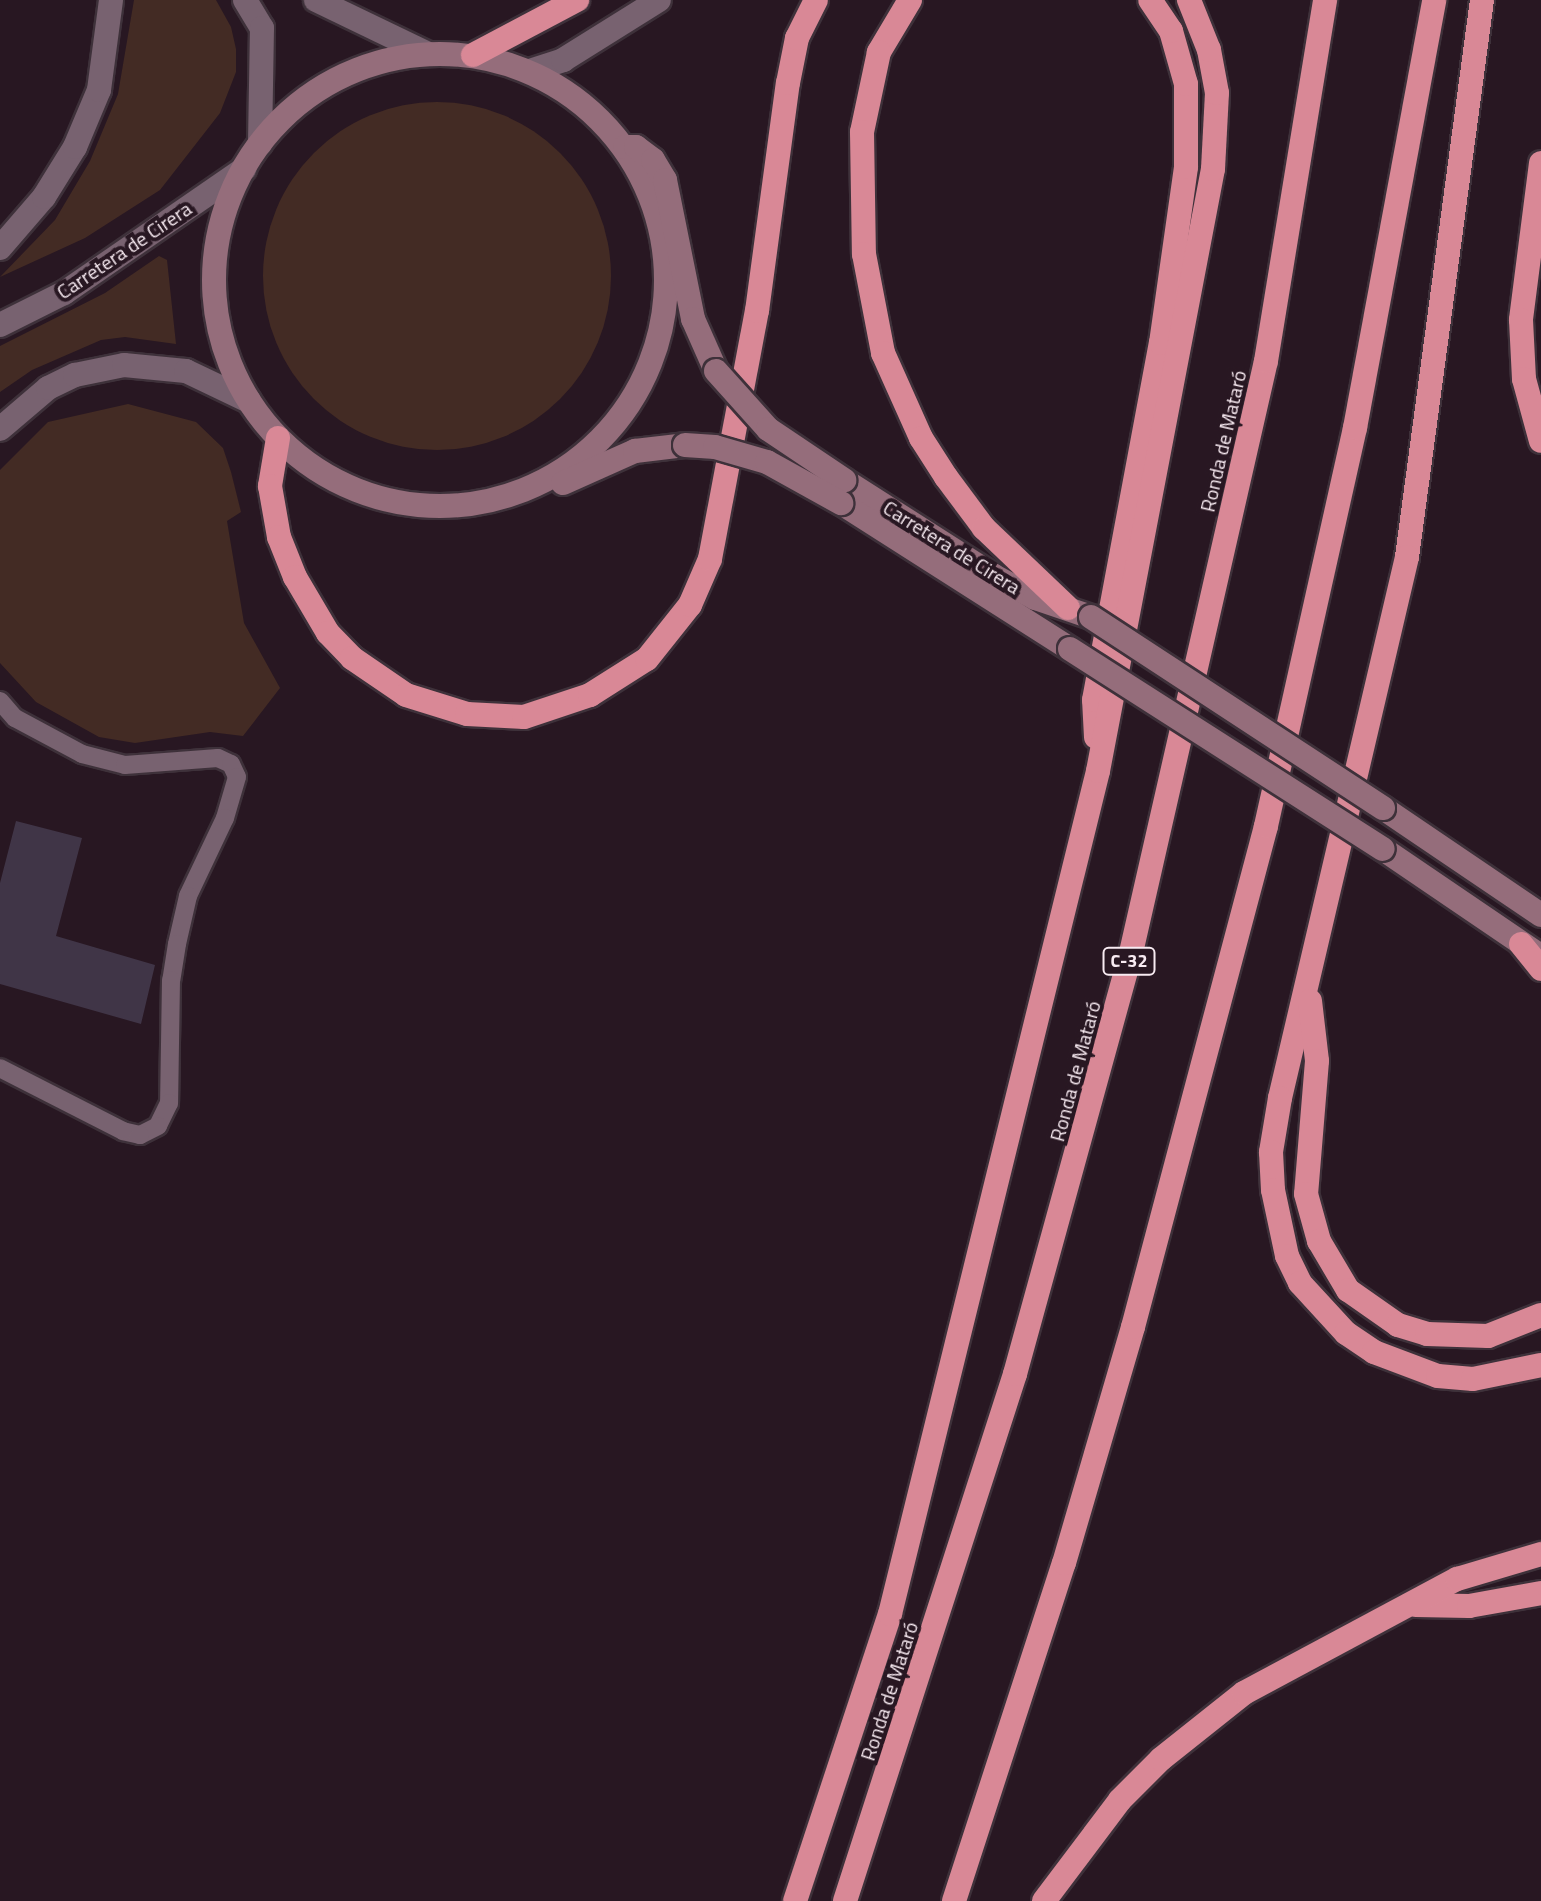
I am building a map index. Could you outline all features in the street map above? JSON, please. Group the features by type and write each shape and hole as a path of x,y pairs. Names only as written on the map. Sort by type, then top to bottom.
{"highway":[{"path":"473,55 577,0"},
{"path":"278,438 270,486 279,537 295,577 328,633 364,667 406,695 467,714 524,717 590,695 647,659 690,605 714,546 757,311 788,83 797,38 816,0"},
{"path":"910,0 879,52 862,132 864,254 883,353 921,438 984,528 1080,612"},
{"path":"1098,771 1094,700 1161,343 1188,133 1180,57 1150,0"},
{"path":"795,1901 890,1614 1098,771 1213,169 1217,93 1209,50 1189,0"},
{"name":"Ronda de Mataró","path":"845,1901 1015,1374 1130,957 1266,361 1325,0"},
{"path":"954,1901 1015,1721 1120,1372 1266,826 1355,428 1434,0"},
{"path":"1482,0 1407,557 1271,1152 1278,1226 1300,1283 1346,1333 1405,1367 1473,1379 1541,1365"},
{"path":"1541,163 1521,320 1524,379 1541,440"},
{"path":"1531,950 1541,969"},
{"path":"1309,983 1317,1061 1306,1194 1331,1267 1368,1308 1427,1334 1488,1336 1541,1315"},
{"path":"1044,1901 1120,1800 1206,1721 1293,1663 1414,1605 1457,1579 1541,1554"},
{"path":"1414,1605 1469,1606 1541,1593"}],"street":[{"path":"0,248 44,197 75,147 99,90 111,0"},
{"path":"245,0 262,28 260,144"},
{"path":"316,0 426,53"},
{"path":"530,71 563,60 659,0"},
{"path":"426,53 473,55 530,71 583,103 625,147 656,208 666,264 665,310 645,375 607,432 582,455 523,490 456,505 391,501 360,491 321,471 278,438 249,401 222,339 214,285 217,245 244,169 260,144 316,91 387,60 426,53"},
{"name":"Carretera de Cirera","path":"625,147 636,147 653,160 665,180 693,319 716,371 768,429 842,492 1070,649 1383,849 1531,950"},
{"name":"Carretera de Cirera","path":"0,325 64,293 244,169"},
{"path":"0,429 48,388 75,375 124,365 186,371 249,401"},
{"name":"Carretera de Cirera","path":"456,505 510,511 635,451 685,445 715,447 767,462 842,492 1035,598 1080,612 1383,808 1541,915"}],"lane":[{"path":"0,701 15,718 82,754 139,765 218,758 231,764 237,777 225,818 188,896 177,944 171,980 169,1103 158,1126 140,1135 123,1131 0,1068"}],"shaded area":[{"path":"134,0 216,0 231,27 236,49 236,72 220,113 160,190 85,238 0,277 55,220 90,161 118,94"},
{"path":"437,102 471,105 504,115 534,131 560,153 582,179 598,209 608,242 611,276 608,310 598,343 582,373 560,399 534,421 504,437 471,447 437,450 403,447 370,437 340,421 314,399 292,373 276,343 266,310 263,276 266,242 276,209 292,179 314,153 340,131 370,115 403,105"},
{"path":"159,256 167,260 176,344 125,337 101,340 32,370 0,392 0,346 105,293"},
{"path":"128,404 196,422 223,448 241,512 227,521 244,623 280,688 243,736 210,732 135,743 99,737 36,702 0,663 0,470 48,422"}],"building":[{"path":"16,821 82,838 56,936 155,965 141,1024 0,984 0,883"}]}
